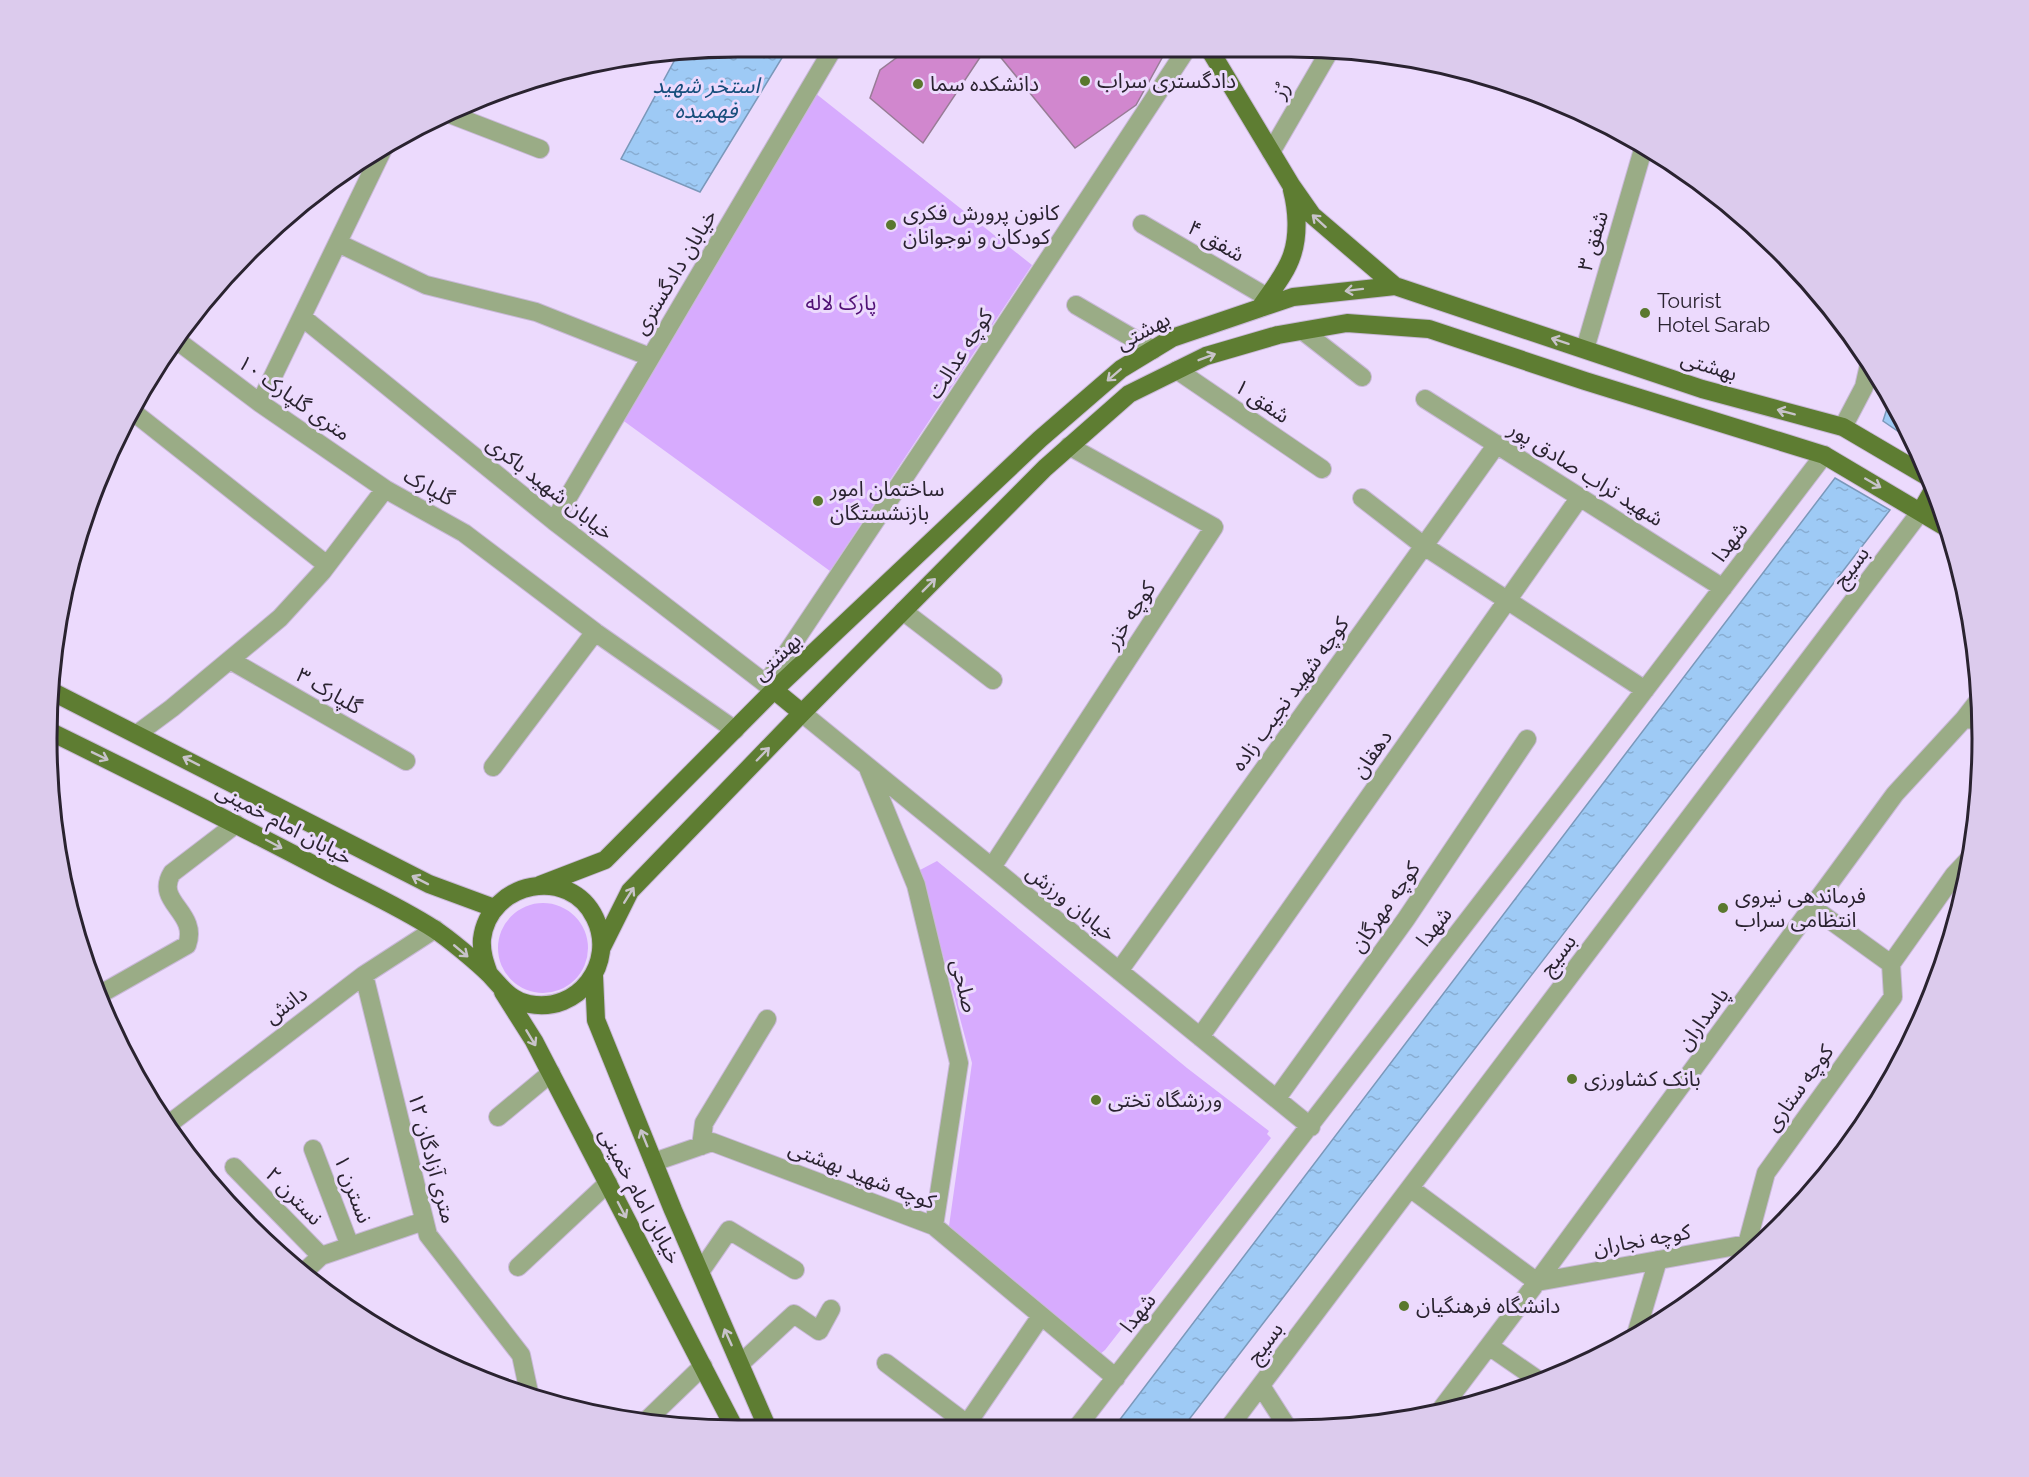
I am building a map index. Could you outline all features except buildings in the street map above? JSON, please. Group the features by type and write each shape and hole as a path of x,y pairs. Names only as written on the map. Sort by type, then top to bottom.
{"main road":[{"path":"1215,57 1291,185 1312,215 1395,286"},
{"path":"1264,302 1293,254 1296,207 1291,185"},
{"name":"بهشتی","path":"540,885 605,860 735,730 770,687 1040,439 1121,369 1172,338 1264,302 1395,286 1702,389 1843,427 1917,470"},
{"path":"602,947 630,891 802,713 1045,468 1129,394 1206,356 1278,335 1347,323 1429,329 1585,381 1824,455 1937,521"},
{"path":"1824,455 1843,427"},
{"path":"1922,511 1928,499"},
{"path":"770,687 802,713"},
{"name":"خیابان امام خمینی","path":"58,694 429,884 494,908"},
{"name":"خیابان امام خمینی","path":"57,735 236,824 435,929 495,981 534,1041 730,1420"},
{"path":"540,885 564,890 584,903 594,916 600,931 602,947 600,962 594,976 584,988 572,998 542,1005 512,998 495,981 483,958 482,940 486,923 494,908 507,896 522,888 540,885"},
{"name":"خیابان امام خمینی","path":"594,976 596,1020 700,1272 764,1420"}],"street":[{"name":"خیابان دادگستری","path":"554,521 828,57"},
{"name":"کوچه عدالت","path":"770,687 1181,57"},
{"name":"رُز","path":"1271,152 1326,58"},
{"path":"459,118 540,149"},
{"name":"شفق ۳","path":"1585,349 1641,155"},
{"path":"260,403 377,161"},
{"name":"شفق ۴","path":"1143,224 1264,302"},
{"path":"338,243 426,285 536,312 645,355"},
{"path":"1076,305 1153,350"},
{"name":"خیابان شهید باکری","path":"302,317 554,521 770,687"},
{"path":"1303,331 1362,377"},
{"name":"۱۰ متری گلپارک","path":"183,345 260,403 385,489"},
{"name":"شفق ۱","path":"1177,370 1322,469"},
{"path":"1843,427 1864,387 1867,375"},
{"name":"شهید تراب صادق پور","path":"1425,399 1723,588"},
{"path":"138,416 327,565"},
{"name":"کوچه شهید نجیب زاده","path":"1119,971 1497,444"},
{"name":"کوچه خزر","path":"992,867 1214,527 1070,446"},
{"name":"شهدا","path":"1083,1420 1311,1127 1824,455"},
{"name":"گلپارک","path":"137,734 172,708 280,618 327,565 385,489 464,533 595,632 735,730"},
{"name":"دهقان","path":"1200,1037 1580,497"},
{"path":"1362,498 1424,546 1645,690"},
{"name":"بسیج","path":"1234,1420 1922,511"},
{"path":"903,611 993,680"},
{"path":"493,767 595,632"},
{"name":"گلپارک ۳","path":"230,660 406,761"},
{"name":"خیابان ورزش","path":"802,713 1311,1127"},
{"name":"پاسداران","path":"1447,1402 1895,794 1972,720"},
{"name":"کوچه مهرگان","path":"1277,1098 1406,919 1527,738"},
{"name":"صلحی","path":"867,766 916,885 959,1063 934,1226"},
{"path":"106,991 187,945 190,936 189,926 167,891 167,881 172,873 236,824"},
{"path":"1812,908 1891,964 1959,870"},
{"name":"دانش","path":"174,1120 364,975 435,929"},
{"name":"کوچه ستاری","path":"1751,1240 1766,1173 1893,996 1891,964"},
{"name":"۱۲ متری آزادگان","path":"364,975 428,1235 521,1354 528,1387"},
{"path":"701,1146 704,1123 767,1019"},
{"path":"498,1116 551,1073"},
{"name":"کوچه شهید بهشتی","path":"654,1162 712,1142 934,1226 1116,1378"},
{"name":"نسترن ۱","path":"313,1149 350,1246"},
{"name":"نسترن ۲","path":"234,1167 321,1256"},
{"path":"518,1267 608,1184"},
{"path":"1410,1188 1537,1282"},
{"path":"310,1267 321,1256 424,1221"},
{"path":"700,1272 729,1230 795,1270"},
{"name":"کوچه نجاران","path":"1537,1282 1744,1247"},
{"path":"1639,1324 1658,1260"},
{"path":"740,1364 794,1314 819,1331 831,1309"},
{"path":"970,1420 1041,1316"},
{"path":"1489,1346 1532,1376"},
{"path":"886,1363 958,1420"},
{"path":"653,1414 703,1366"},
{"path":"1261,1386 1283,1420"}],"green space":[{"name":"پارک لاله","path":"810,89 1032,265 830,571 610,411"},
{"name":"ورزشگاه تختی","path":"937,861 1187,1068 1269,1131 1267,1134 1271,1138 1099,1355 957,1243 949,1226 972,1063 920,870"},
{"path":"543,903 560,906 575,916 585,931 588,948 585,965 575,980 560,990 543,993 526,990 511,980 501,965 498,948 501,931 511,916 526,906"}],"water":[{"name":"استخر شهید فهمیده","path":"782,57 700,192 621,159 675,60"},
{"path":"1887,409 1899,432 1883,421"},
{"path":"1835,478 1890,510 1189,1420 1120,1420"}],"place":[{"name":"دادگستری سراب","path":"1085,81"},
{"name":"دانشکده سما","path":"918,84"},
{"name":"کانون پرورش فکری کودکان و نوجوانان","path":"891,225"},
{"name":"Tourist Hotel Sarab","path":"1645,313"},
{"name":"ساختمان امور بازنشستگان","path":"818,501"},
{"name":"فرماندهی نیروی انتظامی سراب","path":"1723,908"},
{"name":"بانک کشاورزی","path":"1572,1079"},
{"name":"ورزشگاه تختی","path":"1096,1100"},
{"name":"دانشگاه فرهنگیان","path":"1404,1306"}]}
